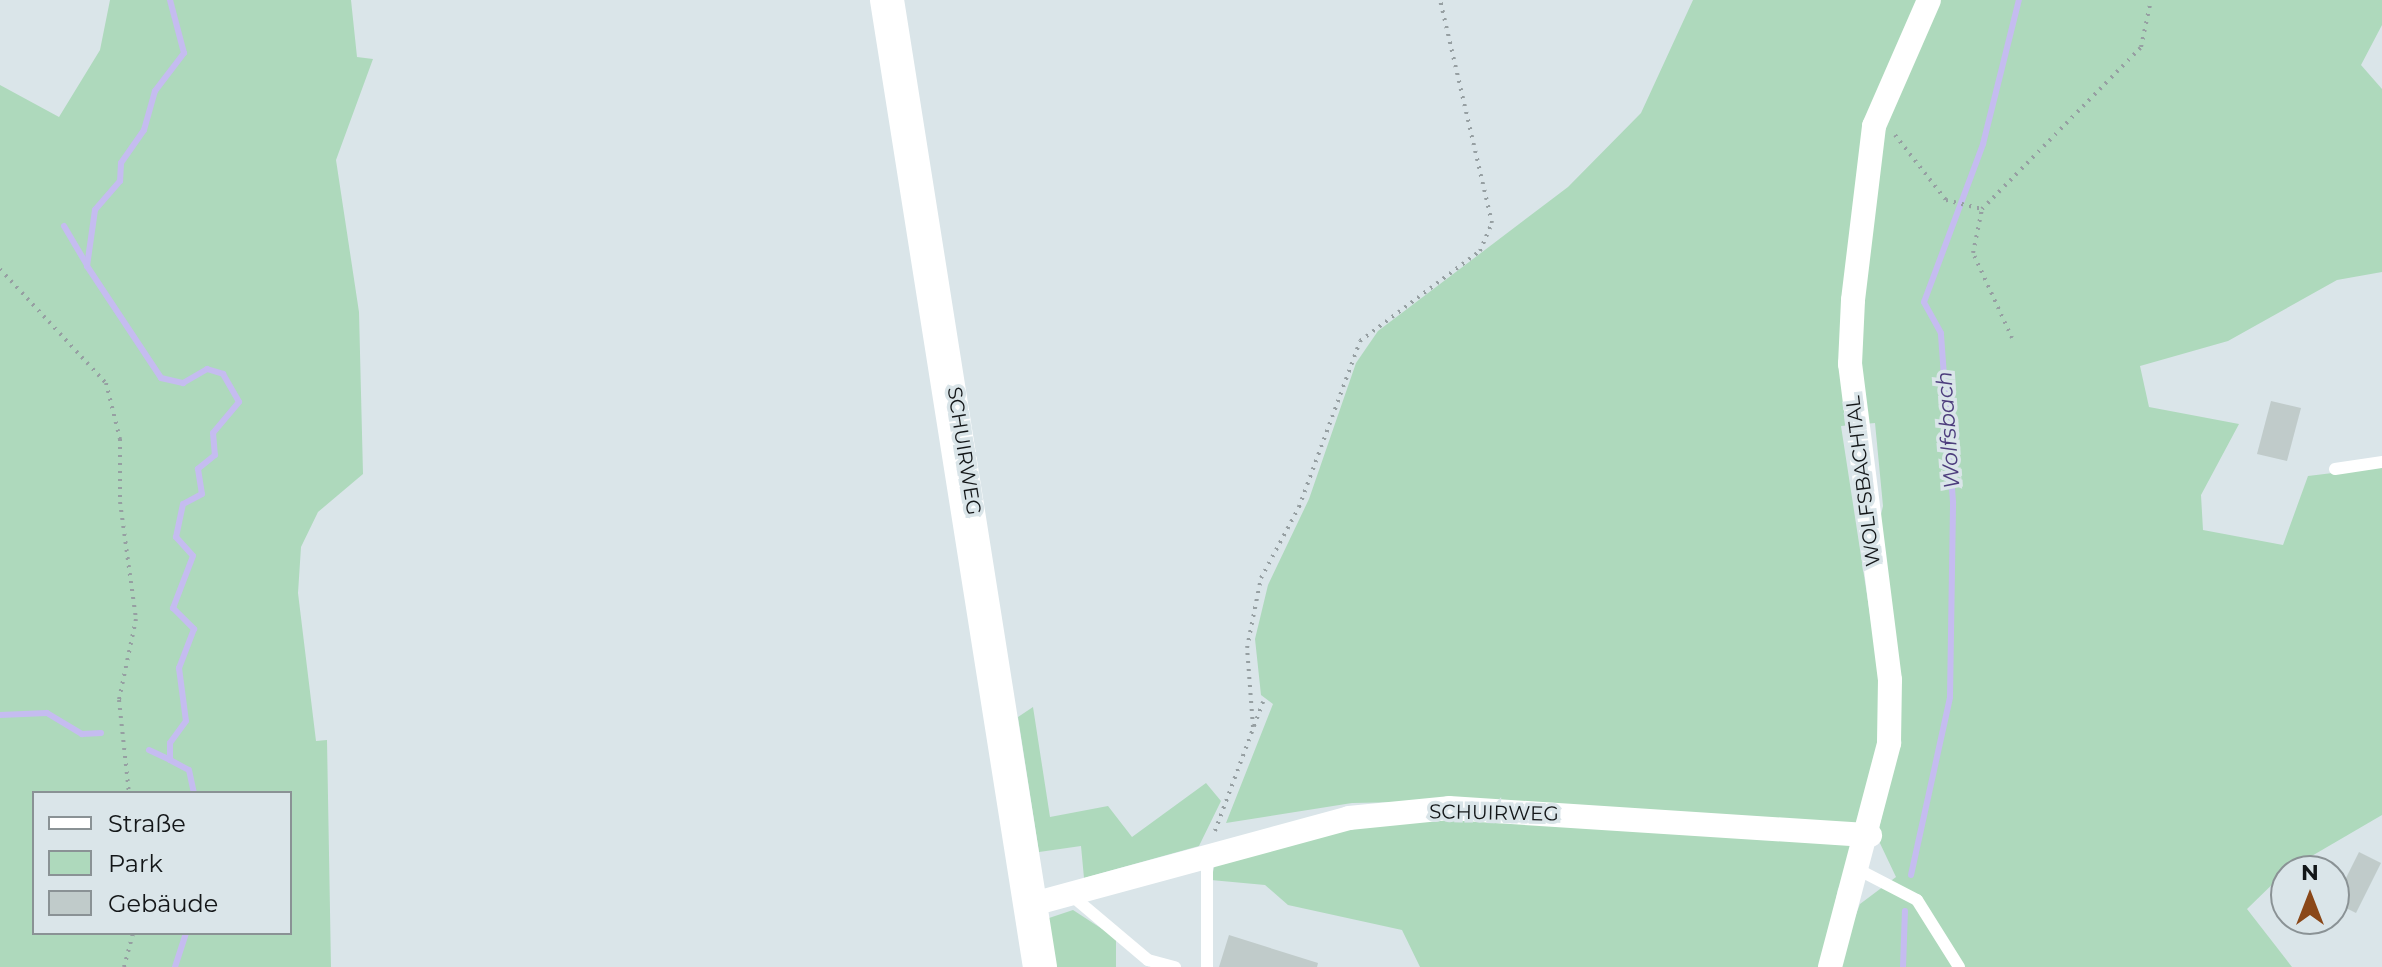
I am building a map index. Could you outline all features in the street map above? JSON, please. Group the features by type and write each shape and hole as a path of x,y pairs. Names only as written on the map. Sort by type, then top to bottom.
{"main road":[{"name":"SCHUIRWEG","path":"887,0 1033,904 1040,967"}],"street":[{"name":"WOLFSBACHTAL","path":"1830,967 1861,871 1889,743 1890,680 1850,364 1874,126 1929,0"},
{"name":"SCHUIRWEG","path":"1033,904 1207,853 1349,818 1449,808 1870,835"}],"lane":[{"path":"2335,469 2382,462"},
{"path":"1207,853 1207,967"},
{"path":"1861,871 1917,900 1959,967"},
{"path":"1070,894 1148,964 1175,967"}],"path":[{"path":"1253,727 1247,648 1261,578 1299,507 1360,341 1486,240 1492,223 1440,0"},
{"path":"2012,338 1973,253 1982,209 2141,47 2151,0"},
{"path":"1874,126 1914,151 1930,187 1946,200 1982,209"},
{"path":"0,269 106,383 117,425 136,619 119,700 129,791"},
{"path":"1207,853 1263,702"},
{"path":"124,967 132,935"}],"green space":[{"path":"110,0 351,0 357,57 373,59 336,160 359,312 363,474 318,512 301,547 298,593 316,741 327,740 331,967 0,967 0,85 59,117 100,50"},
{"path":"1693,0 2382,0 2382,25 2361,65 2382,89 2382,272 2337,280 2228,341 2140,366 2149,407 2239,424 2201,495 2203,530 2283,545 2308,476 2382,467 2382,815 2313,855 2270,855 2270,887 2247,909 2292,967 1836,967 1860,904 1896,877 1877,837 1897,751 1876,536 1883,506 1875,423 1841,426 1883,699 1883,735 1862,822 1849,829 1450,801 1352,803 1226,823 1273,704 1261,695 1255,639 1268,585 1309,499 1356,363 1378,331 1568,187 1641,113"},
{"path":"1033,707 1050,817 1108,806 1132,837 1206,783 1221,801 1199,846 1084,878 1081,846 1039,852 1018,717"},
{"path":"1449,815 1853,844 1859,854 1838,889 1822,967 1420,967 1402,930 1288,905 1265,885 1211,880 1215,864 1355,822"},
{"path":"1073,910 1116,938 1116,967 1050,967 1046,919"}],"building":[{"path":"2271,401 2301,408 2287,461 2257,454"},
{"path":"2359,852 2381,863 2356,913 2350,910 2350,870"},
{"path":"1229,935 1318,963 1317,967 1219,967"}],"waterway":[{"path":"170,0 184,53 155,91 144,130 121,163 120,181 95,210 87,266 161,378 183,383 207,369 223,374 239,402 213,433 215,455 198,469 202,494 183,504 176,537 193,556 173,608 194,629 179,668 186,721 170,743 170,760 189,770 194,791"},
{"name":"Wolfsbach","path":"1911,875 1950,697 1953,502 1941,333 1924,302 1983,144 2019,0"},
{"path":"64,226 87,265"},
{"path":"0,715 47,713 82,734 101,733"},
{"path":"149,750 170,760"},
{"name":"Wolfsbach","path":"1903,967 1905,911"},
{"path":"175,967 185,935"}]}
